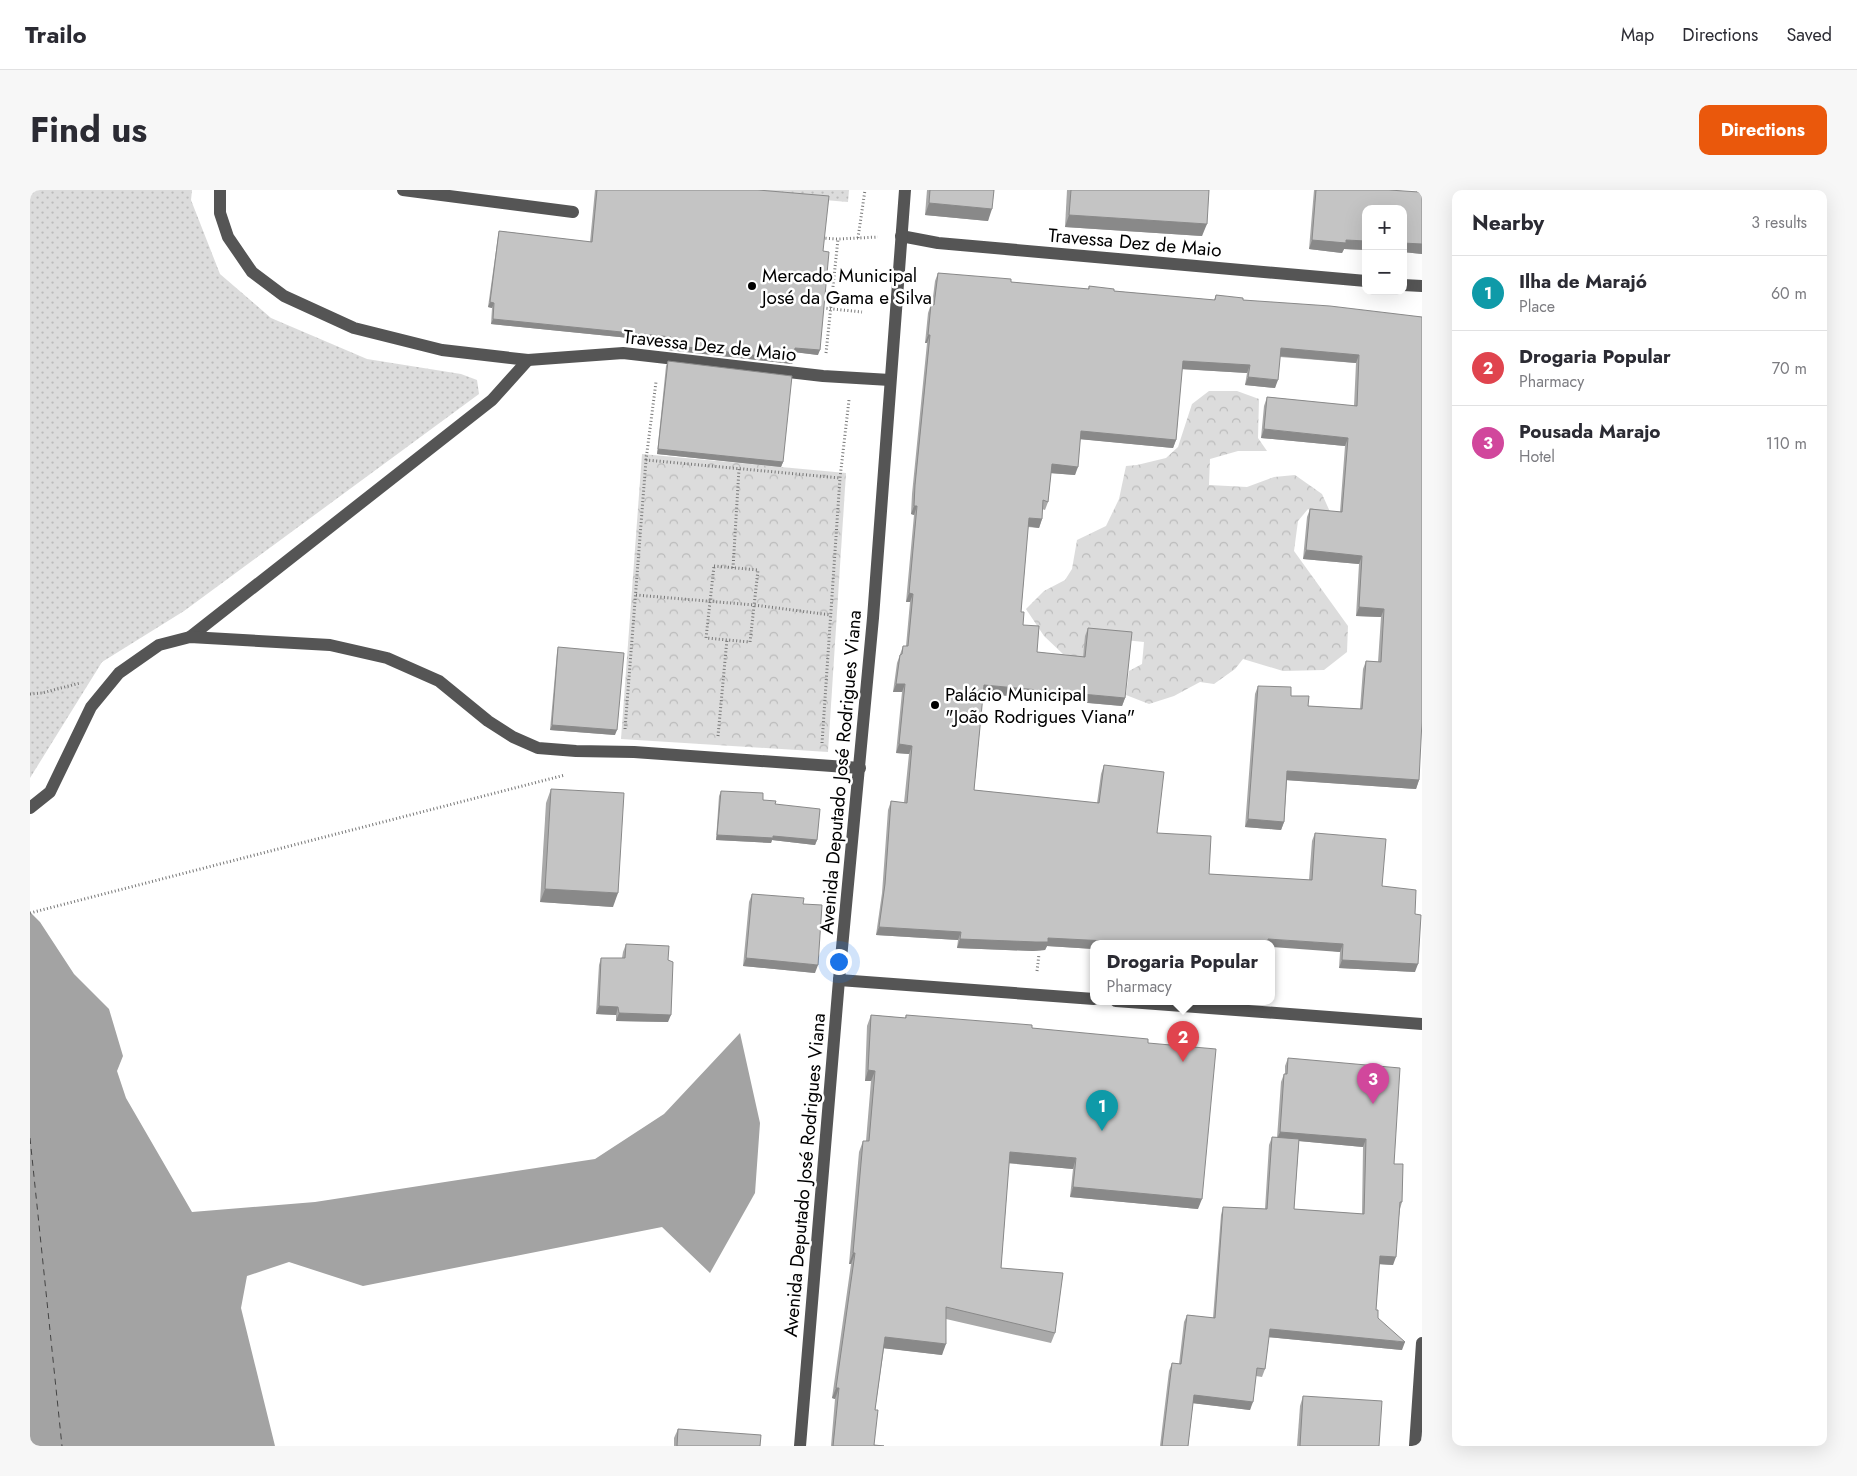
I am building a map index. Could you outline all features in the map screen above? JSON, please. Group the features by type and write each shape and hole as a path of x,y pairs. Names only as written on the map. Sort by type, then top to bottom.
{"street":[{"name":"Travessa Dez de Maio","path":"220,190 220,213 228,237 252,272 284,296 354,328 442,350 528,360 623,353 823,376 890,380"},
{"path":"403,190 572,212"},
{"name":"Avenida Deputado José Rodrigues Viana","path":"800,1446 839,980 873,618 905,190"},
{"name":"Travessa Dez de Maio","path":"901,236 938,243 1362,281"},
{"path":"1407,285 1422,286"},
{"path":"190,637 492,400 528,360"},
{"path":"30,808 50,792 91,707 119,673 160,646 190,637 330,645 387,658 439,681 488,721 513,737 538,748 634,752 860,768"},
{"path":"839,980 1090,999"},
{"path":"1169,1005 1422,1024"},
{"path":"1415,1446 1422,1343"}],"path":[{"path":"858,238 865,190"},
{"path":"818,237 838,239 901,236"},
{"path":"823,376 838,239"},
{"path":"823,308 862,312"},
{"path":"625,734 646,460 655,382 665,382"},
{"path":"820,744 822,744 840,478 849,398"},
{"path":"646,460 840,478"},
{"path":"733,568 739,469"},
{"path":"714,566 733,568 758,570 750,642 706,638 714,566"},
{"path":"636,595 754,605 831,615"},
{"path":"718,739 727,640"},
{"path":"30,694 81,683"},
{"path":"30,913 569,774"},
{"path":"1037,978 1039,954"}],"green space":[{"path":"30,190 192,190 191,200 220,274 271,318 367,359 461,374 477,380 479,394 184,611 102,662 30,778"},
{"path":"704,190 849,190 848,202"},
{"path":"1209,391 1237,391 1259,399 1258,438 1267,451 1238,451 1210,459 1209,485 1247,487 1274,477 1295,475 1322,494 1331,514 1308,509 1298,521 1294,551 1348,626 1347,652 1324,670 1283,671 1243,659 1235,669 1214,684 1200,682 1174,696 1149,704 1126,695 1129,671 1142,664 1144,642 1086,636 1083,658 1063,654 1044,636 1026,609 1044,591 1065,580 1072,569 1077,540 1106,526 1119,499 1126,466 1166,458 1178,447 1192,404"},
{"path":"642,454 846,473 828,752 621,739"}],"shaded area":[{"path":"30,912 40,922 74,974 109,1009 123,1056 117,1071 126,1098 192,1212 315,1202 595,1159 664,1114 740,1033 760,1123 755,1193 710,1273 662,1227 363,1286 289,1262 247,1276 241,1308 275,1446 30,1446"}],"building":[{"path":"597,190 758,190 829,196 823,251 829,252 820,350 795,348 794,360 670,345 671,337 493,319 494,303 490,302 499,231 592,242"},
{"path":"930,190 994,190 992,209 929,203"},
{"path":"1071,190 1209,190 1207,224 1069,215"},
{"path":"1316,190 1419,192 1419,190 1422,190 1422,244 1407,243 1407,205 1362,205 1362,241 1346,240 1346,243 1312,240"},
{"path":"938,273 1011,279 1011,282 1089,289 1089,286 1114,289 1114,291 1215,300 1216,295 1243,298 1243,300 1330,306 1422,317 1422,721 1419,780 1287,771 1284,822 1248,819 1258,686 1291,687 1291,696 1309,696 1308,706 1362,709 1366,661 1381,662 1384,609 1359,607 1362,556 1306,550 1310,509 1342,512 1348,438 1264,429 1267,397 1357,406 1359,355 1281,348 1278,380 1248,377 1250,365 1183,361 1176,440 1081,431 1078,467 1052,464 1048,502 1043,500 1042,519 1029,518 1021,612 1024,612 1023,625 1039,626 1037,652 1085,657 1088,628 1132,632 1125,698 984,685 974,790 1099,803 1104,765 1164,772 1157,833 1211,836 1209,874 1312,880 1315,833 1386,839 1382,886 1416,890 1415,914 1421,915 1418,964 1342,960 1343,944 1268,939 1090,940 1048,938 1048,942 1036,942 960,939 961,932 879,927 885,884 891,801 907,803 912,746 899,744 905,684 896,684 900,655 902,654 903,646 908,646 913,594 909,593 917,506 914,506 915,485 930,335 928,335 931,304 934,305"},
{"path":"668,361 792,376 783,462 658,449"},
{"path":"558,647 624,653 617,730 552,725"},
{"path":"551,789 624,793 618,893 545,889"},
{"path":"721,791 763,793 763,800 776,801 775,804 820,809 817,840 773,836 773,838 717,835"},
{"path":"752,894 804,898 803,904 822,905 818,965 746,958"},
{"path":"626,944 669,946 668,960 673,962 671,1015 619,1013 618,1007 599,1006 601,958 625,958"},
{"path":"871,1015 906,1018 906,1015 1032,1025 1032,1028 1148,1039 1148,1043 1216,1049 1202,1199 1073,1187 1076,1158 1010,1152 1001,1268 1063,1273 1055,1333 946,1307 946,1344 885,1337 875,1410 878,1410 874,1445 884,1446 833,1446 839,1388 836,1388 855,1253 853,1253 863,1141 869,1141 875,1071 868,1070"},
{"path":"1288,1058 1400,1068 1394,1164 1403,1164 1402,1202 1400,1202 1396,1257 1380,1256 1376,1310 1378,1310 1378,1318 1405,1342 1270,1329 1265,1369 1257,1368 1253,1402 1194,1395 1188,1446 1162,1446 1172,1363 1181,1364 1187,1315 1215,1318 1223,1207 1267,1209 1272,1137 1299,1139 1294,1209 1364,1214 1366,1139 1280,1132 1284,1074 1287,1074"},
{"path":"1303,1396 1382,1401 1379,1446 1300,1446"},
{"path":"678,1429 761,1435 760,1446 677,1446"}],"ferry route":[{"path":"30,1138 62,1446"}],"place":[{"name":"Mercado Municipal José da Gama e Silva","path":"752,286"},
{"name":"Palácio Municipal \"João Rodrigues Viana\"","path":"935,705"},
{"name":"Drogaria Popular","path":"1183,1062"},
{"name":"Pousada Marajo","path":"1373,1104"},
{"name":"Ilha de Marajó","path":"1102,1131"}]}
